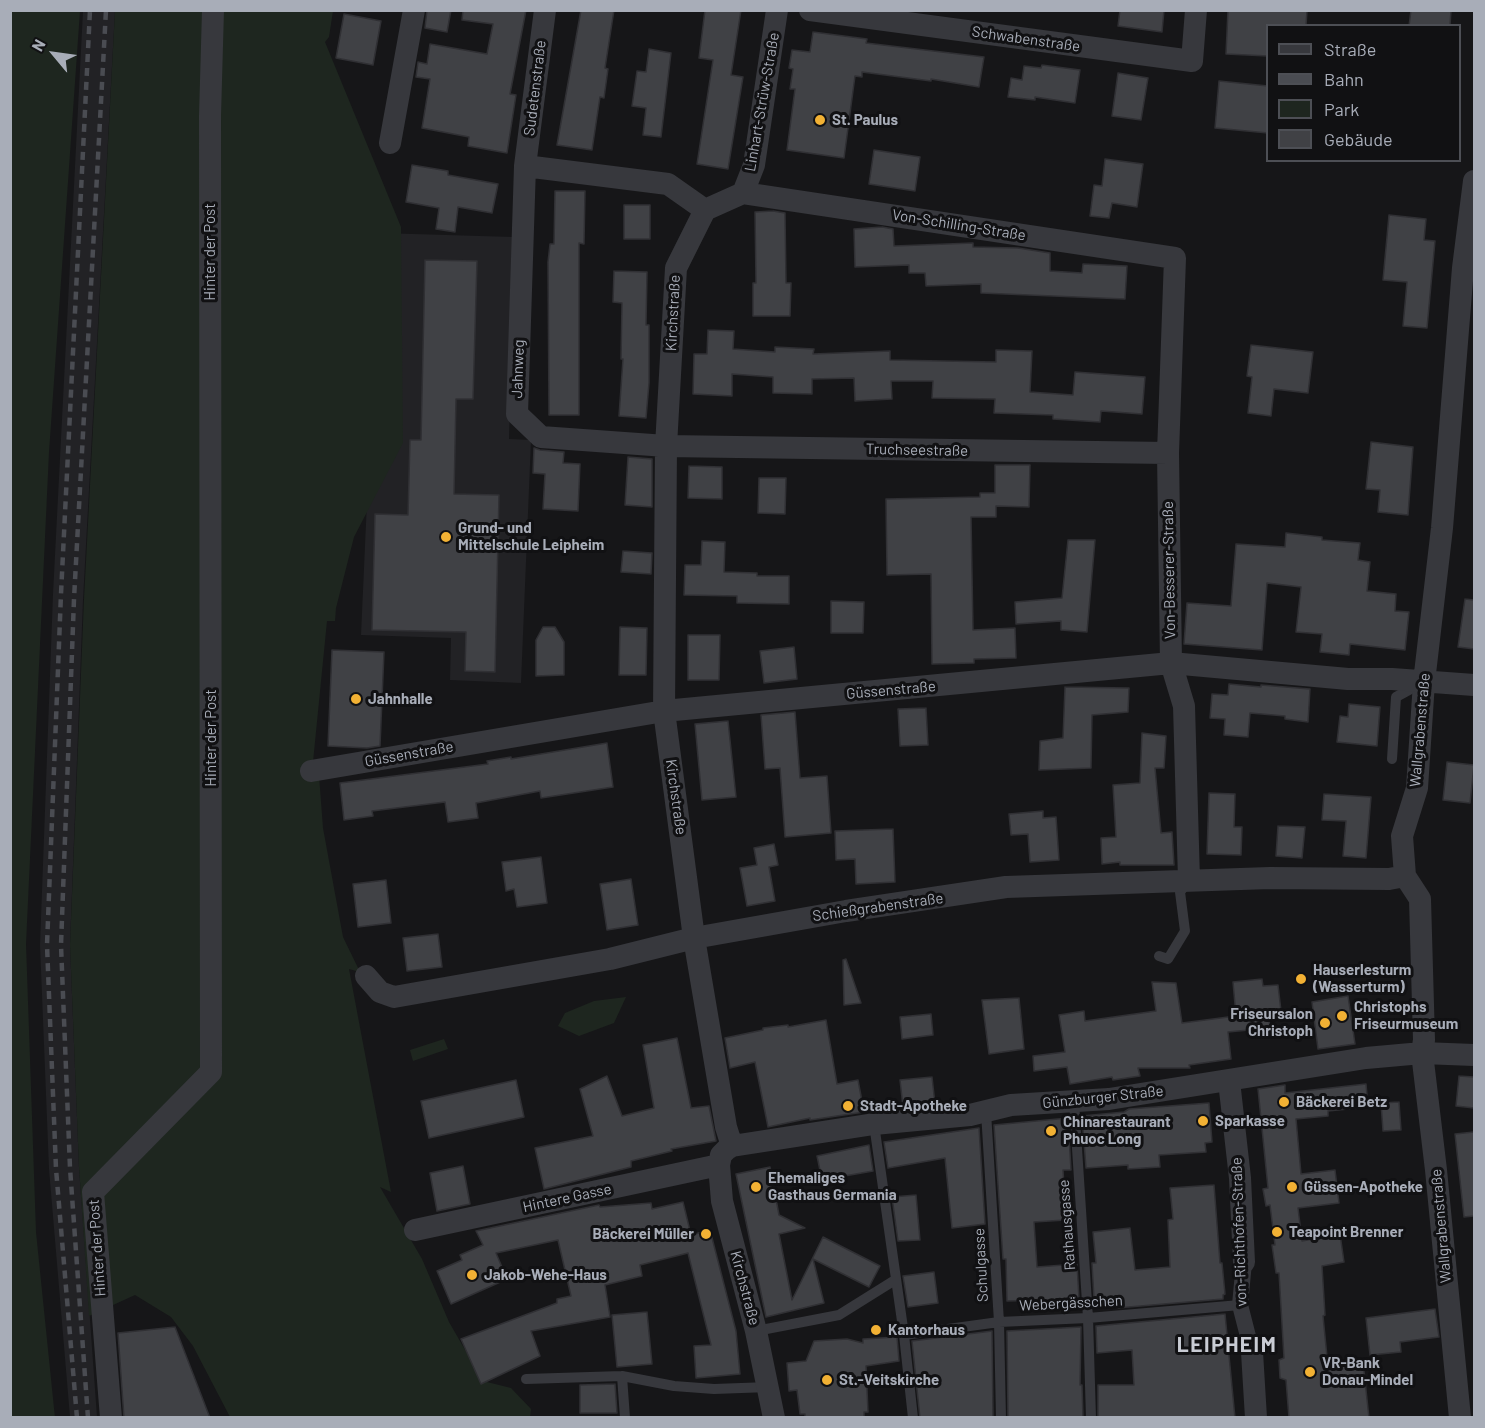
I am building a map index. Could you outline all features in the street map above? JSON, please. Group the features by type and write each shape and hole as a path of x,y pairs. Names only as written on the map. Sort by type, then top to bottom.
{"street":[{"name":"Hinter der Post","path":"111,1418 93,1192 211,1072 210,116 213,10"},
{"path":"390,143 414,10"},
{"name":"Sudetenstraße","path":"525,166 545,10"},
{"name":"Linhart-Strüw-Straße","path":"743,193 754,165 777,10"},
{"name":"Schwabenstraße","path":"810,10 1192,61 1196,10"},
{"path":"525,166 668,184 705,210 743,193"},
{"name":"Jahnweg","path":"525,166 517,414 541,437 666,447"},
{"name":"Wallgrabenstraße","path":"1460,1418 1436,1170 1422,1053 1424,1040 1420,899 1405,876 1402,836 1418,788 1424,682 1469,268 1474,181"},
{"name":"Von-Schilling-Straße","path":"743,193 1175,258"},
{"name":"Kirchstraße","path":"705,210 676,268 666,447 664,711 694,938 726,1126 722,1201 756,1330 774,1418"},
{"name":"Von-Besserer-Straße","path":"1175,258 1168,453 1170,663 1184,706 1189,880"},
{"name":"Truchseestraße","path":"666,447 1168,453"},
{"name":"Güssenstraße","path":"311,771 664,711 1170,663 1348,679 1474,686"},
{"name":"Schießgrabenstraße","path":"366,976 380,992 394,997 610,959 694,938 846,910 1006,887 1270,878 1389,879 1405,876"},
{"name":"Günzburger Straße","path":"725,1155 874,1124 970,1115 1011,1106 1074,1102 1229,1081 1366,1058 1422,1053 1474,1054"},
{"name":"von-Richthofen-Straße","path":"1229,1081 1240,1178 1244,1262 1240,1305 1252,1352 1256,1418"},
{"name":"Hintere Gasse","path":"415,1230 725,1155"}],"lane":[{"path":"1392,759 1396,697 1424,682"},
{"path":"1159,956 1168,959 1185,930 1180,892 1189,880"},
{"name":"Rathausgasse","path":"1074,1102 1088,1318 1091,1418"},
{"name":"Schulgasse","path":"986,1112 999,1322 1001,1418"},
{"path":"874,1124 904,1335 913,1418"},
{"path":"756,1330 839,1315 895,1280"},
{"name":"Webergässchen","path":"904,1335 999,1322 1088,1318 1240,1305"},
{"path":"526,1378 622,1376 674,1386 714,1389 769,1387"},
{"path":"622,1376 625,1418"}],"shaded area":[{"path":"83,11 115,11 83,600 70,945 79,1167 97,1417 70,1417 49,1169 40,945 53,594"},
{"name":"Grund- und Mittelschule Leipheim","path":"379,233 514,237 509,439 531,440 521,683 450,680 451,638 361,635"}],"green space":[{"path":"10,11 80,11 49,452 26,944 36,1232 55,1418 10,1417"},
{"path":"115,11 333,11 329,37 325,42 401,227 403,443 354,537 336,608 335,621 327,621 313,762 318,762 323,828 343,937 360,972 349,969 391,1192 380,1187 422,1259 449,1322 483,1381 511,1388 531,1409 530,1417 230,1417 193,1346 171,1317 135,1295 89,1316 79,1167 70,945 84,599"},
{"path":"626,997 614,1023 579,1036 558,1026 565,1013 594,1001"},
{"path":"444,1039 448,1049 413,1061 410,1050"}],"building":[{"path":"427,10 451,10 447,32 425,28"},
{"path":"463,10 526,10 510,94 516,95 507,153 468,146 469,137 422,128 430,79 416,77 418,62 427,64 430,44 487,54 493,24 462,20"},
{"path":"581,10 614,10 605,68 608,69 604,98 600,97 592,150 557,145"},
{"path":"705,10 741,10 731,75 743,77 728,169 697,164 713,60 699,58"},
{"path":"1120,10 1164,10 1162,32 1118,26"},
{"path":"1228,10 1307,10 1306,24 1266,24 1266,56 1226,54"},
{"path":"1411,10 1451,10 1450,24 1409,24"},
{"path":"344,14 381,21 373,65 336,58"},
{"name":"St. Paulus","path":"813,32 867,39 866,43 984,57 979,87 931,79 931,81 862,72 862,77 855,76 844,158 787,150 795,89 790,89 793,69 789,68 792,50 810,52"},
{"path":"649,49 671,53 661,137 643,135 646,108 632,106 637,71 646,72"},
{"path":"1042,65 1080,70 1075,103 1035,97 1035,100 1008,97 1011,78 1022,80 1024,66 1041,68"},
{"path":"1118,73 1148,78 1141,120 1112,116"},
{"path":"1219,81 1266,86 1266,133 1215,128"},
{"path":"874,150 920,157 915,191 869,184"},
{"path":"1105,159 1143,164 1137,207 1112,203 1109,218 1090,216 1094,185 1102,186"},
{"path":"412,165 448,171 448,175 498,184 492,213 458,207 455,232 436,229 439,208 406,202"},
{"path":"555,191 585,191 584,244 579,243 579,415 549,415 548,262 550,244 554,244"},
{"path":"624,205 650,205 650,239 624,239"},
{"path":"755,212 785,213 786,283 791,283 790,316 753,316 753,283 756,283"},
{"path":"1389,215 1426,219 1424,240 1435,241 1427,328 1403,326 1407,282 1383,280"},
{"path":"882,227 893,229 894,246 973,243 973,247 1018,248 1050,253 1050,271 1082,273 1083,264 1127,266 1125,299 981,293 981,284 926,286 925,273 909,273 909,265 855,267 854,229"},
{"path":"425,260 477,261 473,399 456,399 454,494 499,495 495,672 465,671 466,632 372,630 375,514 408,515 410,440 421,440"},
{"path":"614,271 647,272 646,325 649,325 649,383 646,418 619,416 623,359 621,359 622,303 613,302"},
{"path":"708,330 734,331 733,349 775,352 775,347 814,349 813,354 890,351 890,360 996,362 996,350 1032,351 1030,392 1073,395 1075,372 1145,377 1142,414 1101,411 1100,422 1053,419 1053,415 994,413 995,399 932,398 933,381 891,381 892,399 855,401 854,378 812,379 812,394 773,393 773,377 732,374 732,396 693,394 694,354 707,354"},
{"path":"1251,345 1313,352 1308,393 1274,389 1271,416 1248,413 1252,377 1247,376"},
{"path":"1371,442 1413,447 1408,515 1378,512 1380,490 1366,489"},
{"path":"534,448 564,452 563,463 580,464 578,511 543,509 545,474 533,473"},
{"path":"628,457 652,459 652,507 625,505"},
{"path":"995,465 1030,465 1029,507 996,506 996,517 971,517 973,630 1015,628 1016,658 974,659 974,663 932,664 931,574 887,575 886,499 980,497 980,493 995,493"},
{"path":"689,466 722,467 722,499 688,498"},
{"path":"759,478 786,478 785,514 758,513"},
{"path":"1286,533 1322,537 1322,540 1360,543 1358,560 1370,562 1367,591 1396,594 1395,611 1409,612 1405,650 1350,644 1349,655 1320,652 1322,634 1296,632 1301,587 1267,583 1262,650 1184,644 1187,603 1231,606 1236,544 1285,547"},
{"path":"1068,540 1095,540 1087,632 1061,630 1061,621 1016,624 1015,602 1062,598"},
{"path":"702,541 725,542 724,572 757,573 757,576 789,576 789,604 737,603 737,596 684,595 685,565 701,565"},
{"path":"623,551 652,553 651,574 621,572"},
{"path":"1465,599 1474,600 1474,649 1458,647"},
{"path":"831,601 864,602 863,633 831,633"},
{"path":"543,627 555,627 564,642 564,675 536,676 536,640"},
{"path":"620,627 647,628 646,675 619,675"},
{"path":"688,635 720,635 719,680 688,680"},
{"path":"794,647 797,679 764,683 760,651"},
{"name":"Jahnhalle","path":"332,650 384,652 380,746 367,748 328,746"},
{"path":"1229,684 1310,689 1308,722 1285,719 1285,716 1250,713 1248,737 1224,735 1225,719 1210,718 1212,694 1228,695"},
{"path":"1065,687 1129,688 1128,712 1092,715 1091,768 1039,770 1040,741 1063,738"},
{"path":"1349,704 1380,707 1377,746 1337,742 1340,716 1348,717"},
{"path":"926,708 928,745 900,746 898,709"},
{"path":"795,712 800,778 827,776 831,833 785,837 780,768 765,769 761,715"},
{"path":"728,721 736,797 702,800 695,724"},
{"path":"1142,733 1166,736 1164,768 1155,768 1161,833 1172,832 1174,865 1120,865 1120,862 1102,864 1101,838 1116,837 1113,785 1140,783"},
{"path":"607,743 613,787 541,798 540,791 476,803 478,818 448,822 445,802 372,811 373,816 344,820 340,783 488,764 487,761"},
{"path":"1447,762 1474,765 1470,803 1443,800"},
{"path":"1209,793 1235,794 1234,827 1242,827 1241,855 1207,854"},
{"path":"1324,794 1371,797 1366,858 1343,856 1346,821 1322,820"},
{"path":"1043,811 1043,818 1056,817 1059,860 1030,862 1028,834 1011,835 1009,814"},
{"path":"1278,826 1305,827 1302,858 1276,856"},
{"path":"893,829 895,882 856,884 855,859 836,860 835,831"},
{"path":"774,844 778,865 769,867 775,901 747,906 740,868 757,865 754,848"},
{"path":"541,857 547,903 517,907 514,889 506,891 502,862"},
{"path":"631,879 638,925 607,930 600,884"},
{"path":"386,880 391,923 358,927 353,884"},
{"path":"438,934 442,967 407,971 403,938"},
{"path":"846,959 861,1003 844,1005 843,960"},
{"path":"1262,979 1263,986 1278,985 1281,1011 1268,1012 1270,1028 1228,1032 1231,1059 1189,1065 1190,1068 1138,1068 1140,1076 1113,1080 1112,1077 1070,1084 1067,1067 1034,1071 1033,1056 1065,1052 1059,1015 1084,1011 1085,1021 1156,1011 1152,982 1176,983 1182,1023 1236,1016 1233,982"},
{"path":"1348,996 1355,1044 1318,1049 1312,1002"},
{"path":"1019,998 1024,1049 989,1054 982,1000"},
{"path":"931,1014 933,1035 902,1039 900,1017"},
{"path":"826,1020 837,1084 858,1080 864,1112 810,1120 810,1118 768,1127 755,1062 730,1068 725,1038 763,1030 763,1028 788,1025 788,1027"},
{"path":"677,1038 691,1108 709,1106 716,1141 671,1149 672,1151 631,1161 631,1167 544,1189 535,1148 593,1136 580,1089 607,1076 622,1116 654,1108 643,1045"},
{"path":"1459,1076 1474,1077 1474,1108 1456,1106"},
{"path":"932,1077 935,1104 903,1107 900,1080"},
{"path":"516,1080 524,1117 429,1138 421,1101"},
{"path":"1366,1084 1368,1107 1328,1111 1328,1116 1296,1119 1301,1174 1335,1170 1339,1203 1298,1208 1302,1241 1340,1234 1344,1262 1322,1266 1325,1315 1323,1316 1328,1367 1363,1362 1369,1418 1289,1418 1286,1380 1280,1378 1279,1360 1284,1358 1279,1273 1276,1273 1272,1245 1275,1245 1270,1205 1266,1206 1263,1189 1268,1188 1258,1089 1285,1085 1285,1093"},
{"path":"1399,1102 1401,1130 1383,1131 1381,1103"},
{"path":"1209,1103 1212,1142 1205,1143 1206,1152 1159,1155 1160,1167 1128,1169 1128,1165 1086,1168 1082,1116 1124,1112 1129,1109"},
{"path":"1068,1118 1071,1170 1063,1170 1066,1220 1034,1222 1037,1267 1077,1264 1079,1299 1007,1301 1006,1259 1003,1259 994,1125"},
{"path":"979,1128 985,1224 952,1228 945,1158 888,1168 884,1142"},
{"path":"1474,1132 1474,1216 1464,1217 1455,1134"},
{"path":"869,1145 873,1171 822,1180 817,1156"},
{"path":"463,1166 470,1204 437,1211 430,1173"},
{"path":"770,1167 779,1215 805,1228 779,1234 792,1300 823,1237 880,1266 869,1287 813,1259 824,1303 766,1317 736,1174"},
{"path":"1214,1185 1220,1263 1222,1263 1225,1294 1223,1299 1117,1308 1116,1298 1094,1299 1092,1263 1096,1263 1093,1232 1130,1228 1135,1270 1170,1267 1168,1220 1173,1219 1170,1188"},
{"path":"916,1195 920,1240 898,1241 892,1197"},
{"path":"683,1202 691,1235 710,1230 736,1331 740,1374 696,1378 694,1346 711,1345 688,1253 640,1265 642,1276 605,1285 610,1317 531,1331 540,1356 481,1384 461,1339 557,1303 557,1299 571,1296 558,1240 496,1253 507,1279 451,1304 437,1271 462,1260 460,1255 483,1245 476,1231 599,1205 600,1207 651,1203 652,1209"},
{"path":"934,1272 938,1303 908,1307 903,1276"},
{"path":"1435,1309 1439,1337 1400,1342 1401,1352 1370,1355 1366,1318"},
{"path":"647,1312 652,1364 617,1367 612,1315"},
{"path":"1225,1314 1235,1418 1098,1418 1098,1385 1134,1385 1132,1350 1097,1353 1096,1326"},
{"path":"175,1327 210,1418 124,1418 118,1333"},
{"path":"1081,1327 1080,1385 1082,1385 1083,1418 1008,1418 1007,1331"},
{"path":"992,1331 993,1418 920,1418 912,1341"},
{"name":"St.-Veitskirche","path":"897,1337 899,1361 866,1366 868,1412 864,1412 864,1418 805,1418 805,1414 800,1414 797,1390 789,1391 787,1363 806,1361 814,1341 847,1339 863,1343 863,1339"},
{"path":"615,1384 617,1413 580,1413 580,1385"}],"railway":[{"path":"77,1418 56,1169 47,945 61,594 90,10"},
{"path":"88,1418 70,1168 61,945 74,599 106,10"}],"place":[{"name":"St. Paulus","path":"820,120"},
{"name":"Grund- und Mittelschule Leipheim","path":"446,537"},
{"name":"Jahnhalle","path":"356,699"},
{"name":"Hauserlesturm (Wasserturm)","path":"1301,979"},
{"name":"Christophs Friseurmuseum","path":"1342,1016"},
{"name":"Friseursalon Christoph","path":"1325,1023"},
{"name":"Bäckerei Betz","path":"1284,1102"},
{"name":"Stadt-Apotheke","path":"848,1106"},
{"name":"Sparkasse","path":"1203,1121"},
{"name":"Chinarestaurant Phuoc Long","path":"1051,1131"},
{"name":"Ehemaliges Gasthaus Germania","path":"756,1187"},
{"name":"Güssen-Apotheke","path":"1292,1187"},
{"name":"Teapoint Brenner","path":"1277,1232"},
{"name":"Bäckerei Müller","path":"706,1234"},
{"name":"Jakob-Wehe-Haus","path":"472,1275"},
{"name":"Kantorhaus","path":"876,1330"},
{"name":"VR-Bank Donau-Mindel","path":"1310,1372"},
{"name":"St.-Veitskirche","path":"827,1380"}],"district":[{"name":"LEIPHEIM","path":"1227,1345"}]}
